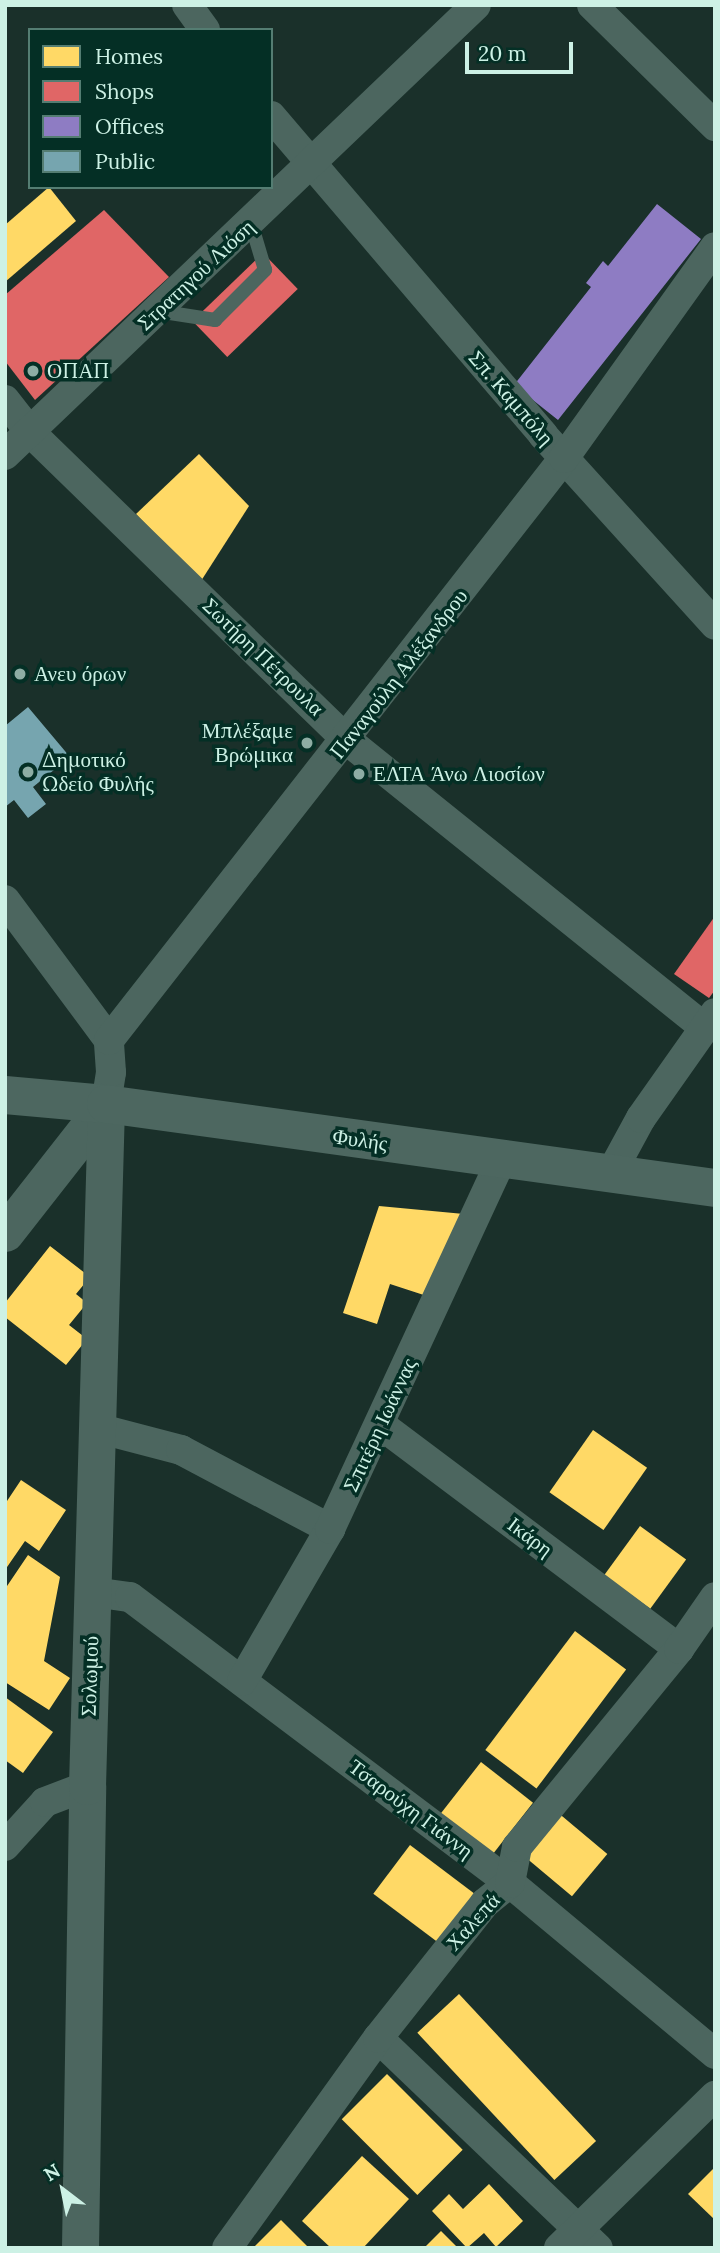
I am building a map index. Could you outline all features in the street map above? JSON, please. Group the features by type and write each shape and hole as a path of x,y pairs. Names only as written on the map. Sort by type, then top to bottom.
{"main road":[{"name":"Φυλής","path":"5,1095 106,1104 715,1188"}],"street":[{"path":"187,5 204,28"},
{"name":"Στρατηγού Λιόση","path":"5,455 310,167 476,5"},
{"path":"592,5 715,126"},
{"name":"Σπ. Καμπόλη","path":"273,119 310,167 564,458 715,625"},
{"name":"Παναγούλη Αλέξανδρου","path":"109,1041 348,741 564,458 715,247"},
{"name":"Σωτήρη Πέτρουλα","path":"5,400 30,432 348,741 709,1020"},
{"path":"5,900 109,1041 111,1072 106,1104 5,1233"},
{"path":"610,1175 640,1118 709,1020"},
{"name":"Σολωμού","path":"80,2248 87,1786 106,1104"},
{"name":"Σπιτέρη Ιωάννας","path":"242,1681 330,1528 381,1426 501,1160"},
{"name":"Ικάρη","path":"381,1426 680,1649"},
{"path":"97,1428 181,1450 330,1528"},
{"name":"Τσαρούχη Γιάννη","path":"93,1592 130,1597 510,1883 714,2053"},
{"name":"Χαλεπά","path":"227,2248 378,2038 485,1903 510,1883 517,1847 680,1649 715,1597"},
{"path":"5,1846 45,1802 87,1786"},
{"path":"378,2038 579,2241 715,2096"}],"lane":[{"path":"157,311 215,320 265,270 251,223"}],"building: Homes":[{"path":"47,189 51,189 76,221 5,282 5,225"},
{"path":"199,454 249,506 201,581 136,514"},
{"path":"379,1206 464,1214 436,1299 390,1284 377,1324 343,1313"},
{"path":"50,1246 90,1277 76,1294 87,1303 69,1325 87,1339 66,1365 5,1317 5,1303"},
{"path":"593,1430 647,1468 603,1530 549,1492"},
{"path":"21,1480 66,1510 39,1551 25,1541 5,1570 5,1504"},
{"path":"640,1526 686,1560 650,1609 604,1575"},
{"path":"28,1555 60,1577 44,1661 70,1678 49,1710 5,1682 5,1589"},
{"path":"575,1631 626,1670 536,1789 485,1750"},
{"path":"5,1697 53,1732 23,1773 5,1760"},
{"path":"481,1762 533,1803 492,1855 440,1814"},
{"path":"556,1811 607,1854 572,1896 521,1853"},
{"path":"410,1845 478,1896 441,1945 373,1894"},
{"path":"459,1994 596,2141 554,2180 417,2033"},
{"path":"387,2074 463,2150 417,2195 342,2119"},
{"path":"362,2156 409,2199 363,2248 331,2248 302,2221"},
{"path":"715,2167 715,2220 688,2194"},
{"path":"489,2184 523,2221 496,2247 484,2233 467,2248 432,2211 449,2194 463,2209"},
{"path":"281,2220 309,2248 253,2248"},
{"path":"441,2231 458,2248 424,2248"}],"building: Shops":[{"path":"104,210 169,277 35,400 5,361 5,295"},
{"path":"263,253 298,289 227,357 193,321"},
{"path":"715,916 715,990 709,998 674,974"}],"building: Offices":[{"path":"657,204 701,239 558,420 514,385 591,287 586,283 603,261 608,266"}],"building: Public":[{"name":"Δημοτικό Ωδείο Φυλής","path":"28,707 70,757 33,787 46,804 28,818 14,800 5,807 5,726"}],"place":[{"name":"ΟΠΑΠ","path":"33,371"},
{"name":"Ανευ όρων","path":"20,674"},
{"name":"Μπλέξαμε Βρώμικα","path":"307,743"},
{"name":"Δημοτικό Ωδείο Φυλής","path":"28,772"},
{"name":"ΕΛΤΑ Άνω Λιοσίων","path":"359,774"}]}
